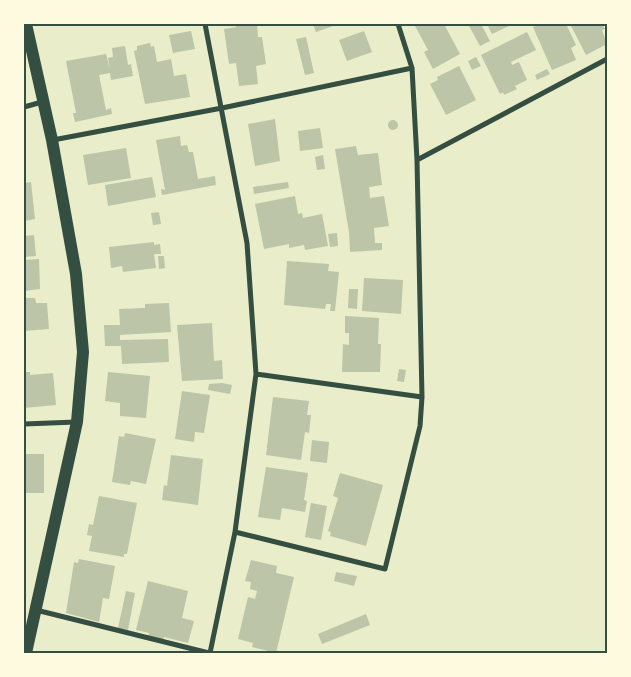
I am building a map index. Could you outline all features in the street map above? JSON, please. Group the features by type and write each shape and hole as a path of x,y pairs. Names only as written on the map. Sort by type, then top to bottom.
{"main road":[{"path":"26,24 52,140 76,274 82,352 77,422 26,653"}],"street":[{"path":"36,610 210,653 235,532 256,374 248,243 205,24"},
{"path":"235,532 385,569 420,426 422,397 417,160 412,68 398,24"},
{"path":"417,160 607,59"},
{"path":"52,140 222,108 412,68"},
{"path":"24,107 42,102"},
{"path":"256,374 422,397"},
{"path":"24,424 77,422"}],"building":[{"path":"236,24 257,24 258,37 262,37 266,64 256,66 258,84 239,86 236,63 229,64 224,29 236,27"},
{"path":"313,24 339,24 316,32"},
{"path":"414,24 444,24 460,54 433,69 424,52 428,50"},
{"path":"468,24 481,24 490,41 480,46"},
{"path":"487,24 513,24 492,34"},
{"path":"540,24 566,24 576,45 571,48 576,60 552,70 533,27"},
{"path":"570,24 602,24 605,29 602,30 607,44 586,55"},
{"path":"191,31 195,49 173,53 169,35"},
{"path":"364,31 372,52 347,61 339,40"},
{"path":"527,32 536,50 511,62 512,65 519,62 527,80 515,86 517,89 504,95 503,92 500,94 481,55"},
{"path":"306,37 314,73 305,75 296,39"},
{"path":"150,43 151,47 154,46 157,62 171,59 174,76 186,74 190,97 145,104 134,51 137,50 137,46"},
{"path":"125,46 128,65 131,64 133,76 111,80 110,73 99,75 106,110 111,108 112,114 75,122 73,113 76,113 66,61 106,54 110,70 108,58 113,57 112,48"},
{"path":"476,57 481,66 472,70 468,61"},
{"path":"459,66 476,100 446,115 430,84 438,80 437,77"},
{"path":"547,69 550,74 537,80 535,75"},
{"path":"275,119 280,161 255,166 248,124"},
{"path":"391,120 395,120 398,125 397,129 391,130 388,127 388,123"},
{"path":"320,128 323,148 300,151 298,131"},
{"path":"180,136 181,146 187,145 189,152 193,152 198,179 215,176 216,185 162,195 161,189 165,190 156,140"},
{"path":"356,146 358,155 378,153 382,185 369,187 370,198 384,196 389,226 374,228 375,243 382,243 382,250 350,252 349,232 335,149"},
{"path":"126,148 131,178 88,185 83,155"},
{"path":"323,155 325,169 317,170 315,157"},
{"path":"152,177 156,197 108,206 105,185"},
{"path":"31,182 35,219 24,221 24,183"},
{"path":"288,182 289,188 254,194 253,187"},
{"path":"295,196 298,214 302,213 303,218 322,214 328,246 305,250 304,245 289,248 289,244 264,249 255,204"},
{"path":"159,212 161,224 153,225 151,213"},
{"path":"337,233 338,246 330,247 328,234"},
{"path":"34,235 36,256 24,257 24,236"},
{"path":"154,242 154,245 160,244 161,254 154,254 156,268 123,272 122,266 111,268 109,247"},
{"path":"158,256 164,256 165,268 159,269"},
{"path":"39,259 40,289 24,291 24,260"},
{"path":"287,261 329,264 328,271 339,272 335,311 330,311 331,304 326,304 325,309 284,305"},
{"path":"364,278 403,280 401,314 362,311"},
{"path":"349,289 358,289 357,309 348,308"},
{"path":"24,298 35,298 36,303 47,303 49,329 24,331"},
{"path":"169,303 171,332 120,335 120,340 168,339 169,362 122,364 121,346 105,346 104,325 120,325 119,309 145,308 145,304"},
{"path":"345,316 379,318 378,344 381,344 380,372 342,372 343,344 349,345 349,333 345,333"},
{"path":"212,323 214,361 222,360 223,379 182,381 177,325"},
{"path":"399,369 406,370 404,382 397,381"},
{"path":"24,372 30,372 30,375 53,373 56,405 24,408"},
{"path":"108,372 150,376 146,418 120,416 120,403 105,401"},
{"path":"222,383 232,385 230,394 208,390 209,384"},
{"path":"182,391 210,395 204,433 195,432 194,442 175,439"},
{"path":"273,397 309,401 307,415 311,415 309,433 305,432 301,460 266,455"},
{"path":"125,433 156,439 146,484 131,481 130,485 112,482 119,436 124,437"},
{"path":"312,440 329,442 327,463 310,461"},
{"path":"24,454 44,454 44,493 24,493"},
{"path":"171,455 203,459 198,505 162,500 164,485 167,486"},
{"path":"266,467 308,473 304,500 307,501 305,512 282,508 280,520 258,517"},
{"path":"340,473 383,485 366,546 330,536 331,532 328,531 338,498 333,496"},
{"path":"99,496 137,503 127,554 124,554 124,557 89,551 92,536 87,535 89,524 93,525"},
{"path":"311,503 327,506 321,540 305,537"},
{"path":"79,559 115,566 109,599 103,598 99,622 66,613 74,562 78,563"},
{"path":"251,560 277,566 276,573 294,577 276,653 252,647 253,643 238,639 248,597 255,599 257,591 250,589 251,582 245,581"},
{"path":"336,572 357,576 354,586 334,581"},
{"path":"148,581 188,591 182,618 194,621 188,643 164,637 163,641 148,637 149,633 136,630"},
{"path":"126,591 135,593 128,630 118,628"},
{"path":"366,614 370,625 322,644 318,634"}]}
